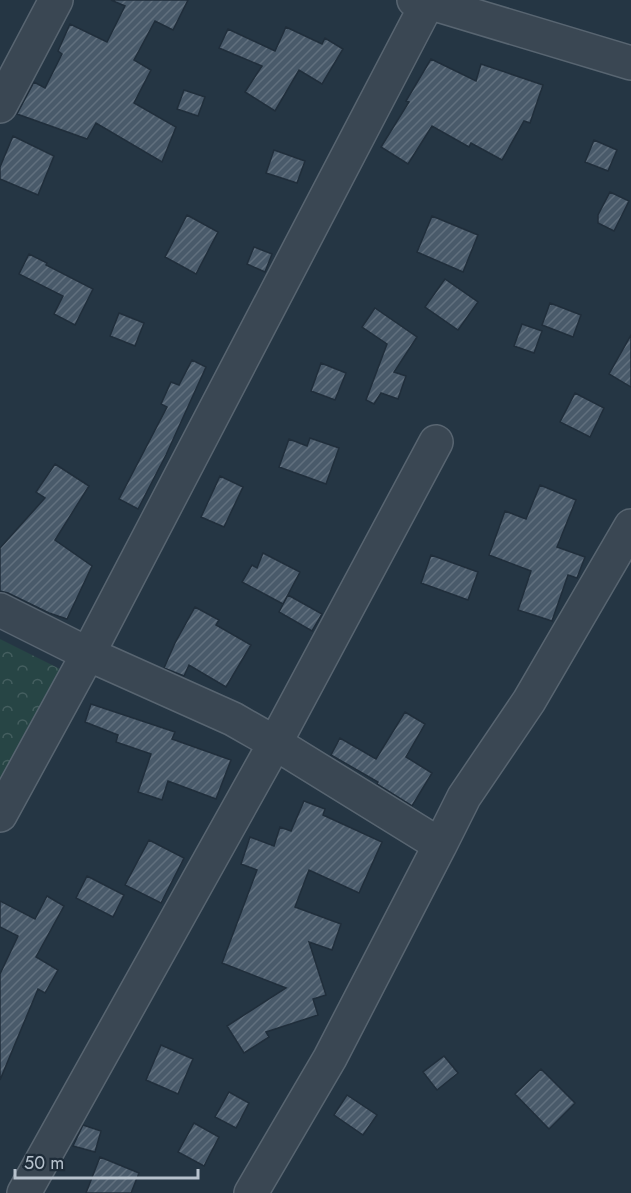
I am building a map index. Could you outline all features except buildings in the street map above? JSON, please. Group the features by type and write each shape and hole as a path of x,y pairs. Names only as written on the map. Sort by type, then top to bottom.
{"street":[{"path":"0,106 56,0"},
{"path":"0,815 88,654 424,1 631,63"},
{"path":"24,1193 275,743 436,442"},
{"path":"251,1193 330,1058 464,797 529,701 631,526"},
{"path":"0,610 88,654 233,719 440,845"}],"green space":[{"path":"0,639 64,671 0,787"}]}
